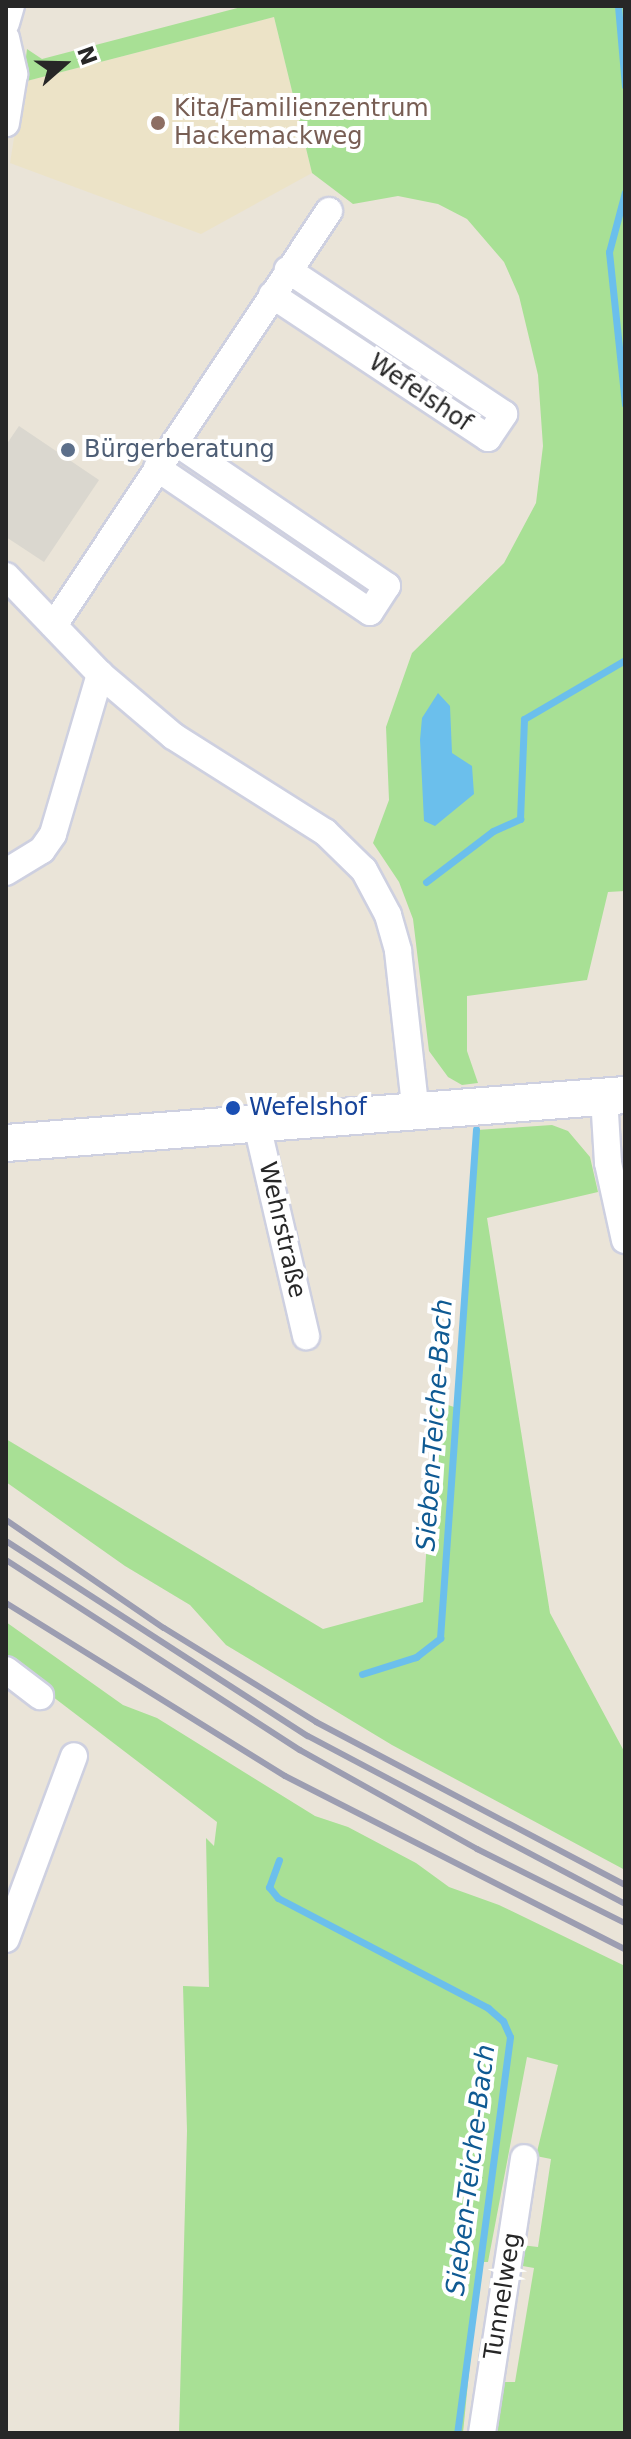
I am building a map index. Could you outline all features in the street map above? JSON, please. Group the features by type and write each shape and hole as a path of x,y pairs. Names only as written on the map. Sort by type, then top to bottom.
{"street":[{"path":"6,23 11,6"},
{"path":"6,38 14,74 6,123"},
{"path":"54,625 329,211"},
{"name":"Wefelshof","path":"272,295 488,438 504,414 288,270"},
{"path":"157,468 370,612 387,586 175,442"},
{"path":"6,576 100,674 237,780 325,832 364,870 384,903 398,951 416,1113"},
{"path":"6,872 42,850 53,834 100,674"},
{"path":"6,1143 614,1096 608,1163 625,1240"},
{"name":"Wehrstraße","path":"257,1125 306,1336"},
{"path":"6,1670 40,1696"},
{"path":"6,1939 74,1756"},
{"name":"Tunnelweg","path":"482,2433 524,2158"}],"shaded area":[{"name":"Kita/Familienzentrum Hackemackweg","path":"274,17 312,173 201,234 10,163 23,82"},
{"path":"19,426 99,480 44,562 6,537 6,445"}],"green space":[{"path":"245,6 625,6 625,891 608,892 587,980 467,996 467,1051 478,1083 462,1085 448,1077 429,1051 413,919 399,882 373,843 389,800 386,727 412,653 504,563 536,503 543,446 538,375 519,296 504,262 467,219 438,204 398,196 353,204 312,173 274,17 23,82 27,49 42,59"},
{"path":"552,1125 568,1131 590,1157 598,1192 487,1218 550,1613 625,1753 625,1870 392,1745 226,1645 190,1605 125,1566 6,1482 6,1439 323,1629 423,1602 436,1401 457,1408 477,1130"},
{"path":"6,1622 123,1705 157,1718 315,1816 348,1827 416,1863 449,1887 499,1905 625,1966 625,2433 495,2433 502,2382 515,2382 534,2268 517,2265 521,2245 538,2247 551,2159 536,2156 558,2065 527,2057 488,2262 480,2262 463,2433 179,2433 187,2131 183,1986 209,1987 206,1838 214,1846 217,1822 6,1661"}],"water":[{"path":"438,693 450,706 452,753 472,766 474,794 435,826 424,821 420,740 422,718"}],"waterway":[{"name":"Sieben-Teiche-Bach","path":"618,6 625,86"},
{"name":"Sieben-Teiche-Bach","path":"625,192 609,252 625,404"},
{"name":"Sieben-Teiche-Bach","path":"426,882 493,831 520,819 524,719 625,660"},
{"name":"Sieben-Teiche-Bach","path":"362,1674 416,1657 440,1638 476,1129"},
{"name":"Sieben-Teiche-Bach","path":"279,1860 269,1887 278,1898 488,2008 503,2021 510,2037 457,2433"}],"railway":[{"path":"6,1520 164,1628 316,1722 625,1885"},
{"path":"6,1541 308,1736 625,1904"},
{"path":"6,1560 300,1750 477,1849 625,1923"},
{"path":"6,1603 285,1776 625,1949"}],"place":[{"name":"Kita/Familienzentrum Hackemackweg","path":"158,123"},
{"name":"Bürgerberatung","path":"68,450"},
{"name":"Wefelshof","path":"233,1108"}]}
